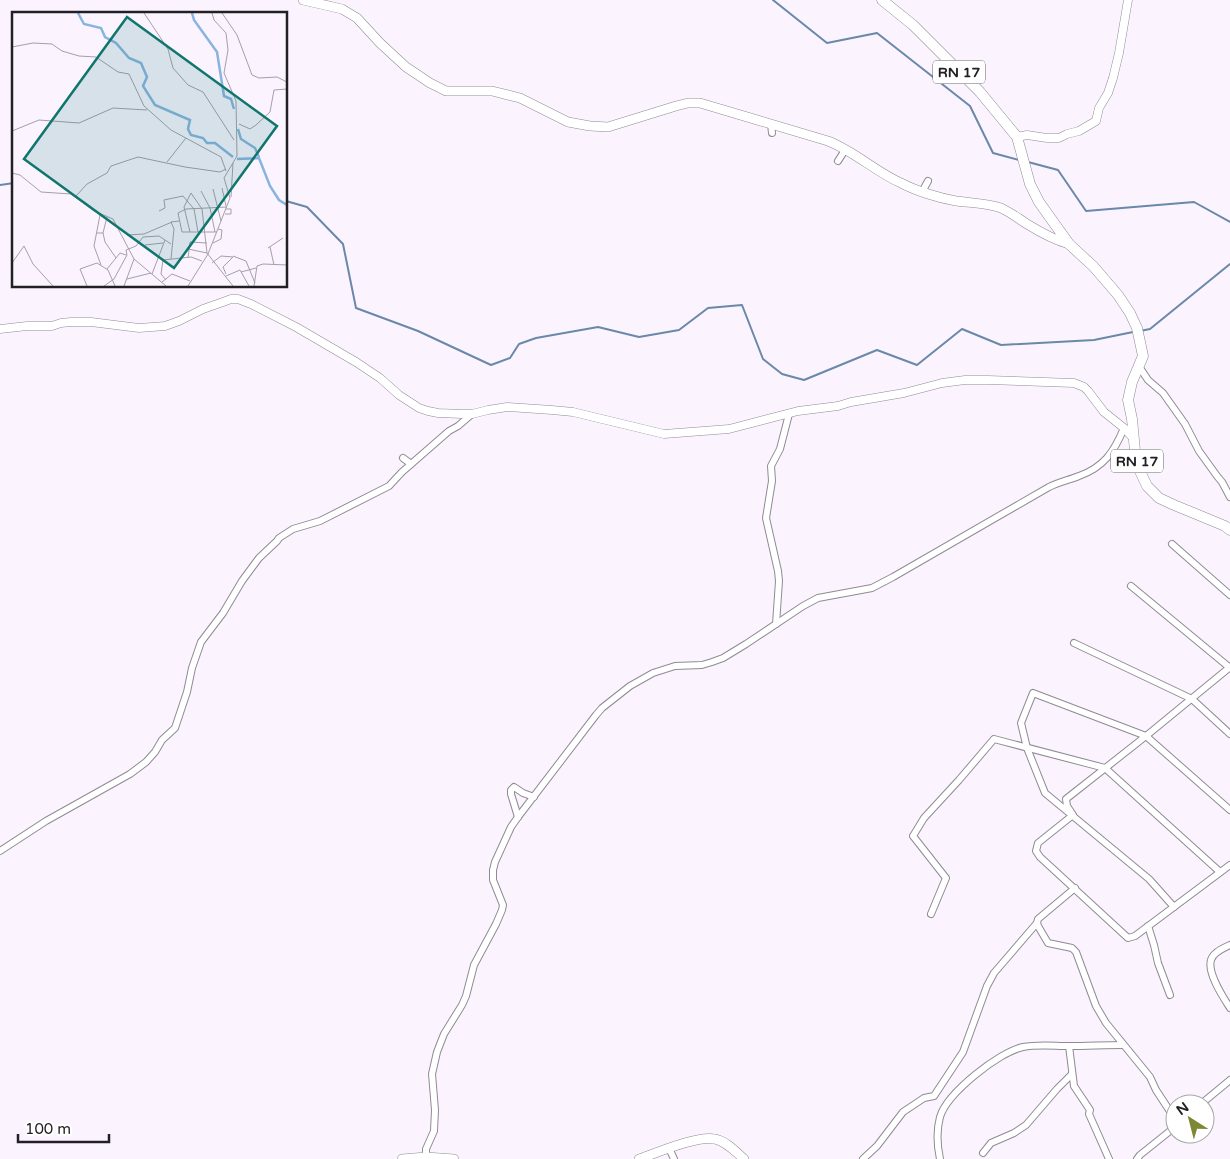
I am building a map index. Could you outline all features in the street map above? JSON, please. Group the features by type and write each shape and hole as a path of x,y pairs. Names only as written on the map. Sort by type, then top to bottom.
{"main road":[{"path":"303,0 342,9 357,18 406,67 446,91 492,91 520,98 568,122 590,126 608,126 682,105 700,103 771,128 828,141 901,183 922,192 954,201 982,204 1003,209 1035,229 1060,242 1069,244"},
{"name":"RN 17","path":"882,0 913,25 980,92 1017,137 1030,184 1039,202 1069,244 1093,266 1118,295 1130,313 1137,328 1143,356 1132,382 1128,400 1138,467 1147,486 1159,498 1225,526 1230,530"},
{"path":"639,1159 695,1140 712,1138 721,1141 734,1156 744,1159"},
{"path":"402,1159 426,1157 454,1159"}],"street":[{"path":"1017,137 1027,134 1059,138 1079,131 1096,121 1099,108 1108,93 1113,78 1128,0"},
{"path":"838,161 845,150"},
{"path":"922,192 928,180"},
{"path":"0,329 52,326 71,322 91,322 139,328 165,326 203,309 231,299 238,299 296,328 356,362 419,408 438,413 472,414 507,407 573,412 664,434 674,434 730,430 789,414 838,406 957,381 1048,382 1074,383 1084,387 1104,412 1134,439"},
{"path":"1138,365 1152,384 1163,393 1186,424 1199,451 1222,482 1230,497"},
{"path":"0,851 46,821 130,774 146,762 162,740 175,728 201,642 259,558 279,538 293,529 320,521 389,486 449,431 472,414"},
{"path":"776,624 780,581 766,518 772,481 771,466 780,449 789,414"},
{"path":"426,1157 426,1149 434,1131 432,1074 436,1056 444,1034 462,1005 474,965 502,910 503,905 493,880 493,870 504,840 518,817 557,764 602,708 630,686 665,668 703,664 723,658 818,598 872,588 1049,487 1100,466 1118,444 1124,428"},
{"path":"403,458 411,464"},
{"path":"1172,544 1230,595"},
{"path":"1073,815 1067,806 1066,799 1230,668 1131,586"},
{"path":"1074,643 1192,699 1230,734"},
{"path":"1174,907 1149,880 1045,793 1027,748 1021,723 1032,693 1146,736 1230,810"},
{"path":"931,914 946,878 913,836 924,818 994,739 1105,768 1220,872"},
{"path":"518,817 511,790 514,787 534,797"},
{"path":"1073,815 1038,843 1036,851 1040,857 1126,937 1136,936 1230,865"},
{"path":"863,1159 877,1146 903,1112 924,1098 934,1096 963,1052 987,986 994,973 1037,923 1038,919 1075,888"},
{"path":"1037,923 1048,943 1072,948 1076,952 1096,1006 1106,1023 1150,1077 1165,1104"},
{"path":"1148,926 1158,963 1170,995"},
{"path":"1230,945 1215,954 1211,960 1211,974 1230,1007"},
{"path":"940,1159 937,1133 940,1117 953,1096 968,1081 999,1057 1022,1047 1042,1045 1123,1045"},
{"path":"1069,1046 1074,1086 1090,1110 1089,1114 1109,1159"},
{"path":"983,1153 991,1143 1014,1133 1026,1124 1057,1088 1072,1074"},
{"path":"1213,1094 1230,1080"},
{"path":"1137,1159 1165,1135"},
{"path":"669,1148 674,1159"}],"waterway":[{"path":"773,0 827,43 877,33 970,106 993,153 1019,160"},
{"path":"1028,162 1058,170 1086,211 1194,202 1230,222"},
{"path":"0,185 12,183"},
{"path":"288,202 307,207 343,244 356,308 418,331 491,365 510,358 519,344 536,338 598,327 639,337 679,330 708,308 742,305 763,359 782,374 804,380 877,350 917,365 962,329 1001,345 1094,340 1133,332"},
{"path":"1140,331 1150,329 1230,264"}]}
